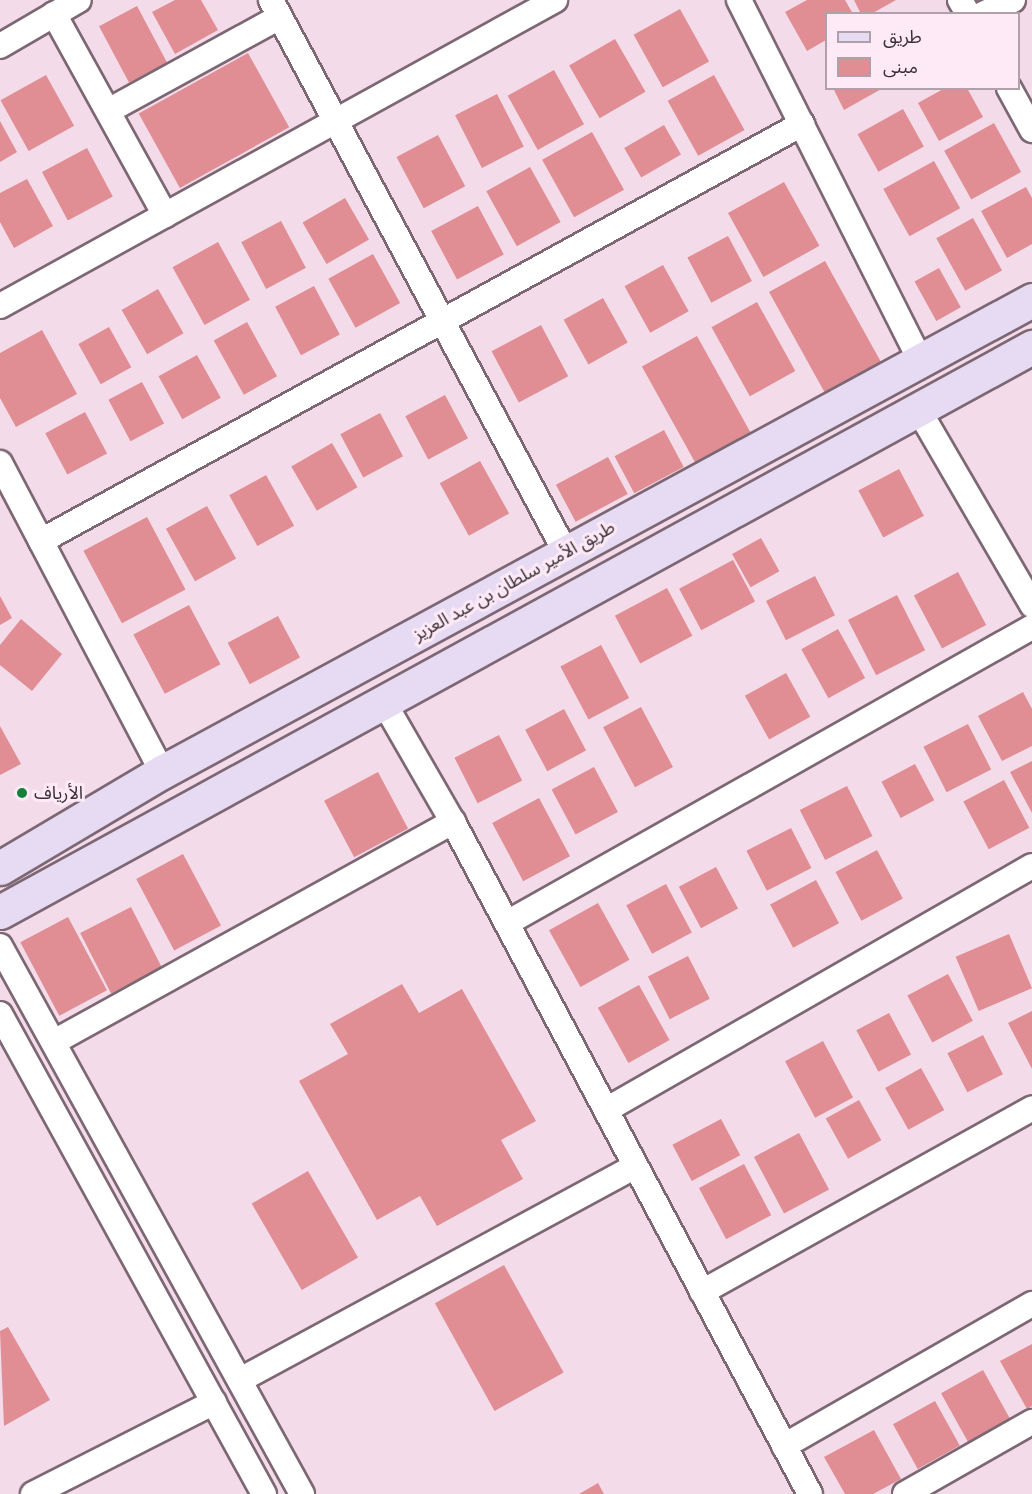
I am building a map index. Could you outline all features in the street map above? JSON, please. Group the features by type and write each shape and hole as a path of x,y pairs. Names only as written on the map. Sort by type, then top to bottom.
{"main road":[{"name":"طريق الأمير سلطان بن عبد العزيز","path":"0,868 162,772 1032,300"},
{"path":"0,912 1032,347"}],"street":[{"path":"0,46 79,0"},
{"path":"0,306 555,0"},
{"path":"739,0 920,360"},
{"path":"987,12 1013,0"},
{"path":"108,111 276,9 444,320 566,553"},
{"path":"54,14 165,215"},
{"path":"1010,90 1032,130"},
{"path":"41,541 802,124"},
{"path":"918,409 1032,604"},
{"path":"0,463 162,772"},
{"path":"507,923 1032,627"},
{"path":"383,701 453,822 810,1494"},
{"path":"54,1042 453,822"},
{"path":"606,1110 1032,866"},
{"path":"0,945 302,1494"},
{"path":"0,1014 264,1494"},
{"path":"702,1292 1032,1108"},
{"path":"240,1380 635,1166"},
{"path":"784,1446 1032,1304"},
{"path":"33,1494 214,1402"},
{"path":"912,1492 1032,1422"}],"building":[{"path":"175,0 201,0 218,30 175,54 152,12"},
{"path":"807,0 845,0 852,12 825,12 825,41 807,51 785,12"},
{"path":"854,0 896,0 875,12 860,12"},
{"path":"137,6 167,63 129,83 99,26"},
{"path":"680,9 709,61 663,87 634,35"},
{"path":"615,39 646,92 600,118 569,66"},
{"path":"248,53 289,127 180,188 139,114"},
{"path":"554,70 584,124 538,150 508,96"},
{"path":"46,75 74,126 29,151 1,100"},
{"path":"714,75 745,130 698,156 668,101"},
{"path":"834,90 879,90 844,110"},
{"path":"941,90 968,90 983,117 939,141 918,103"},
{"path":"497,94 524,147 482,168 455,115"},
{"path":"903,109 924,147 878,172 858,134"},
{"path":"0,121 17,152 0,162"},
{"path":"994,123 1021,172 971,200 944,151"},
{"path":"664,125 681,154 641,177 624,148"},
{"path":"592,132 624,190 574,217 542,160"},
{"path":"438,135 465,186 424,208 397,157"},
{"path":"87,148 113,197 68,221 42,172"},
{"path":"934,161 960,208 909,236 883,189"},
{"path":"530,167 561,222 517,246 486,191"},
{"path":"27,179 53,226 14,248 0,222 0,193"},
{"path":"784,182 819,246 763,277 728,213"},
{"path":"1026,187 1032,198 1032,244 1007,258 981,211"},
{"path":"345,198 369,240 327,264 303,223"},
{"path":"478,206 504,255 457,279 431,231"},
{"path":"973,218 1002,270 965,291 936,238"},
{"path":"281,221 306,268 266,289 241,242"},
{"path":"728,236 752,281 711,303 687,258"},
{"path":"218,242 250,300 205,325 173,267"},
{"path":"373,254 400,303 356,328 328,279"},
{"path":"825,261 882,364 826,395 769,292"},
{"path":"663,265 689,311 650,333 625,286"},
{"path":"939,268 961,307 936,321 915,282"},
{"path":"314,286 340,335 301,355 275,307"},
{"path":"158,289 184,333 147,354 122,310"},
{"path":"603,298 628,343 588,364 564,320"},
{"path":"757,302 795,371 750,396 712,327"},
{"path":"247,322 277,376 244,395 214,340"},
{"path":"541,325 568,376 519,403 492,351"},
{"path":"109,327 131,367 101,384 78,344"},
{"path":"42,330 77,394 16,427 0,398 0,353"},
{"path":"697,336 756,442 701,472 642,367"},
{"path":"197,355 221,398 182,419 159,376"},
{"path":"142,382 164,423 131,441 108,400"},
{"path":"445,395 468,438 428,459 405,416"},
{"path":"85,412 107,453 67,475 45,433"},
{"path":"380,413 403,456 363,477 340,434"},
{"path":"664,430 684,467 634,493 615,456"},
{"path":"332,443 358,487 317,511 291,467"},
{"path":"608,457 628,494 576,522 556,485"},
{"path":"480,461 509,513 469,536 440,483"},
{"path":"899,469 924,516 883,537 858,491"},
{"path":"266,475 294,526 257,546 229,495"},
{"path":"207,506 236,558 195,581 166,529"},
{"path":"147,517 185,589 122,623 83,551"},
{"path":"761,538 779,571 751,587 732,554"},
{"path":"733,560 755,601 701,630 679,589"},
{"path":"958,572 986,625 942,648 914,595"},
{"path":"815,576 835,615 786,640 766,601"},
{"path":"667,588 692,636 640,663 615,616"},
{"path":"897,595 925,650 876,675 848,620"},
{"path":"0,596 12,618 0,625"},
{"path":"189,605 220,664 165,694 133,635"},
{"path":"278,616 300,657 250,684 228,643"},
{"path":"21,619 62,654 32,691 0,665 0,645"},
{"path":"838,629 865,678 828,698 801,649"},
{"path":"601,645 629,698 589,720 560,667"},
{"path":"786,673 810,717 769,740 745,696"},
{"path":"1023,692 1032,709 1032,746 1002,761 978,716"},
{"path":"641,707 673,767 635,787 603,727"},
{"path":"564,709 586,750 547,771 525,730"},
{"path":"968,724 991,769 947,792 923,747"},
{"path":"0,726 21,764 0,775"},
{"path":"499,735 522,780 478,803 454,758"},
{"path":"1032,761 1032,813 1010,772"},
{"path":"915,764 934,800 901,818 881,782"},
{"path":"594,767 618,812 576,835 552,790"},
{"path":"378,772 408,829 354,857 324,801"},
{"path":"1004,780 1029,828 989,849 963,802"},
{"path":"847,786 872,836 825,860 800,810"},
{"path":"539,798 570,856 523,881 492,823"},
{"path":"791,828 811,868 767,891 746,851"},
{"path":"877,850 903,899 861,921 836,872"},
{"path":"183,854 221,926 174,950 136,879"},
{"path":"716,867 738,908 701,928 679,887"},
{"path":"816,880 839,923 793,948 770,904"},
{"path":"666,884 692,933 652,954 626,905"},
{"path":"598,903 630,960 581,987 549,930"},
{"path":"131,907 162,968 111,993 80,933"},
{"path":"68,917 107,990 59,1016 20,942"},
{"path":"1009,934 1032,988 979,1011 956,957"},
{"path":"688,956 710,999 670,1019 648,976"},
{"path":"948,974 973,1021 932,1042 907,996"},
{"path":"402,984 419,1013 462,989 536,1121 501,1140 523,1179 437,1226 420,1196 377,1220 299,1081 348,1054 330,1024"},
{"path":"639,985 670,1040 628,1063 598,1008"},
{"path":"1032,1011 1032,1069 1008,1023"},
{"path":"889,1013 911,1054 878,1072 856,1030"},
{"path":"983,1035 1003,1074 967,1092 947,1053"},
{"path":"823,1041 853,1098 815,1118 785,1061"},
{"path":"921,1068 944,1110 908,1130 885,1088"},
{"path":"859,1100 881,1140 848,1159 826,1118"},
{"path":"721,1119 740,1155 692,1181 672,1145"},
{"path":"799,1133 829,1190 784,1213 754,1157"},
{"path":"744,1164 771,1215 726,1239 699,1188"},
{"path":"308,1171 358,1258 302,1290 252,1204"},
{"path":"504,1265 564,1373 495,1411 435,1303"},
{"path":"8,1327 50,1400 4,1426 0,1331"},
{"path":"1032,1344 1032,1406 1027,1409 1000,1361"},
{"path":"983,1370 1012,1422 970,1446 941,1393"},
{"path":"935,1401 960,1446 918,1469 893,1424"},
{"path":"874,1430 901,1479 873,1494 845,1494 824,1457"},
{"path":"598,1483 604,1494 579,1494"}],"place":[{"name":"الأرياف","path":"22,793"}]}
